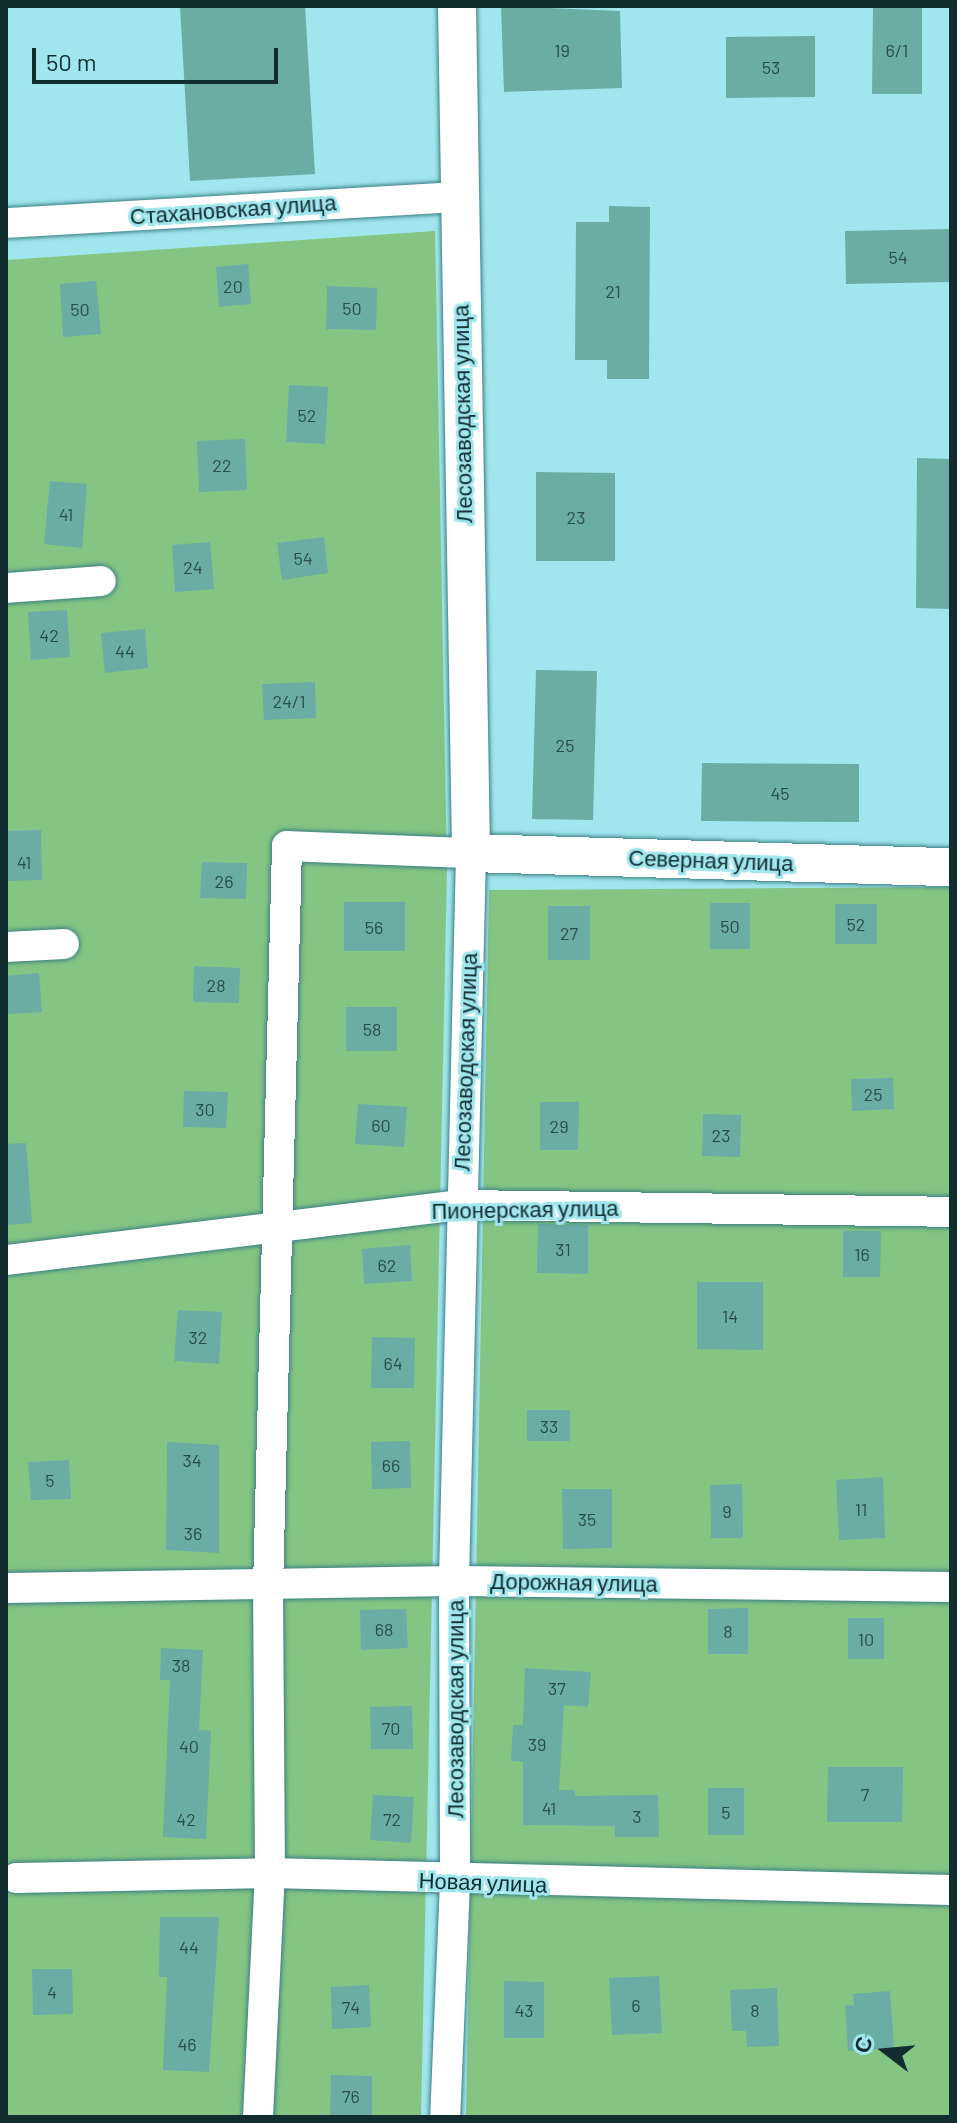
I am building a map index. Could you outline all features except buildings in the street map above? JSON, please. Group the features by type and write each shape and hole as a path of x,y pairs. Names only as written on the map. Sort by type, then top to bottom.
{"street":[{"name":"Лесозаводская улица","path":"445,2117 455,1882 454,1581 471,853 457,6"},
{"name":"Стахановская улица","path":"6,223 460,197"},
{"path":"6,588 101,581"},
{"path":"258,2117 270,1873 268,1587 274,1228 287,846 471,853"},
{"name":"Северная улица","path":"471,853 951,867"},
{"path":"6,947 64,944"},
{"name":"Пионерская улица","path":"6,1260 461,1205 951,1212"},
{"name":"Дорожная улица","path":"6,1588 268,1587 454,1581 951,1587"},
{"name":"Новая улица","path":"16,1878 270,1873 455,1882 951,1890"}],"green space":[{"path":"435,231 447,870 421,2117 6,2117 6,260"},
{"path":"951,887 951,2117 466,2117 489,890"}]}
